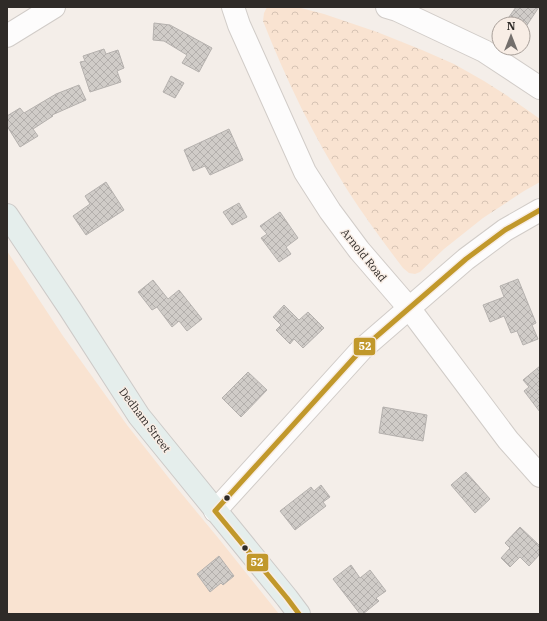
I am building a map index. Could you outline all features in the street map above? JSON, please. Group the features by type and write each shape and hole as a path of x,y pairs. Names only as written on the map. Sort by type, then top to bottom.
{"main road":[{"name":"Dedham Street","path":"7,216 140,416 299,614"}],"street":[{"path":"7,36 54,7"},
{"name":"Arnold Road","path":"233,7 239,25 305,172 330,211 359,250 409,308 508,440 540,476"},
{"path":"387,7 397,10 484,52 540,88"},
{"path":"215,510 362,349 466,259 505,230 540,210"}],"green space":[{"path":"267,7 297,7 324,14 377,32 454,64 506,95 540,119 540,182 483,218 444,249 420,272 415,274 409,273 396,259 354,201 312,129 281,65 263,21 264,13"},
{"path":"7,251 63,336 127,425 279,614 7,614"}],"building":[{"path":"516,7 539,7 531,19 531,16 510,16"},
{"path":"154,23 170,25 212,48 199,72 182,63 187,55 164,41 153,40"},
{"path":"104,49 106,54 118,50 124,68 117,71 121,82 90,92 80,62 85,61 83,56"},
{"path":"171,76 184,83 175,98 163,92"},
{"path":"79,85 86,100 52,115 53,116 33,129 38,136 20,147 7,126 7,116 20,108 24,113 56,94"},
{"path":"229,129 243,160 210,175 205,166 193,171 184,150"},
{"path":"106,182 124,210 86,235 73,216 90,204 85,196"},
{"path":"239,203 247,217 232,225 223,212"},
{"path":"280,212 298,238 286,247 291,254 279,262 261,238 267,234 260,226"},
{"path":"518,279 536,323 532,325 538,339 523,345 517,331 511,333 504,316 490,322 483,305 504,297 500,286"},
{"path":"153,280 168,299 179,290 202,319 187,331 179,321 172,327 157,307 152,310 138,292"},
{"path":"284,305 299,320 308,312 324,328 303,348 294,339 290,344 276,330 281,325 273,317"},
{"path":"540,366 540,412 524,391 529,387 523,380"},
{"path":"248,372 267,390 241,417 222,398"},
{"path":"383,407 427,415 423,441 379,433"},
{"path":"466,472 490,499 475,513 451,485"},
{"path":"321,485 330,497 323,502 326,506 295,530 280,511 311,487 314,491"},
{"path":"520,527 540,546 540,554 529,566 520,557 510,567 501,558 510,548 505,543"},
{"path":"219,556 234,576 223,585 221,583 210,592 197,574"},
{"path":"351,565 360,578 370,570 386,591 376,598 379,601 363,614 360,614 333,579"}],"transit line":[{"name":"52","path":"215,511 362,349 466,259 505,230 540,210"},
{"name":"52","path":"215,511 299,614"}]}
